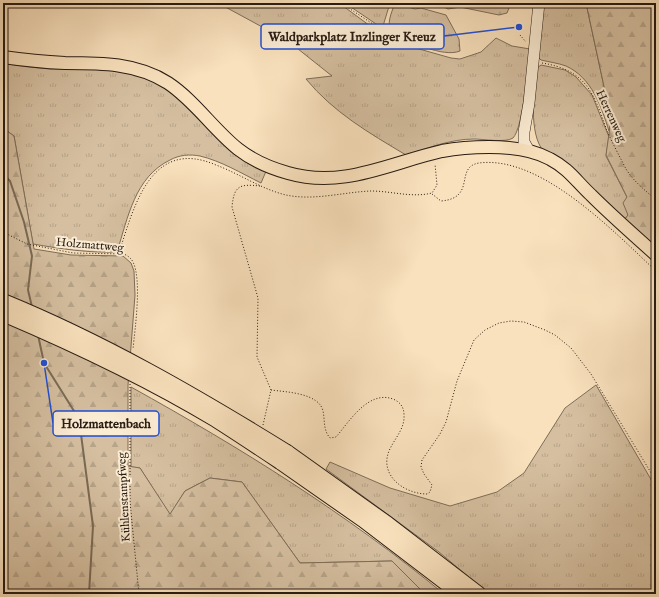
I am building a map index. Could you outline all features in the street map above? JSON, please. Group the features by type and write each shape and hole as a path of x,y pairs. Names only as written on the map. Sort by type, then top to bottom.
{"highway":[{"path":"3,301 76,333 153,372 388,524 479,594"},
{"path":"3,314 148,382 283,457 460,594"}],"main road":[{"path":"3,57 27,61 117,64 152,75 168,83 184,96 238,148 269,166 305,177 338,178 362,174 434,153 459,148 506,147 529,151 544,156 562,166 573,175 585,189 656,255"},
{"path":"488,147 501,153 538,162 585,189"},
{"path":"529,151 538,162"}],"street":[{"path":"529,151 524,142 524,132 529,103 539,3"},
{"path":"529,103 532,139 529,151"},
{"path":"506,147 514,142 524,132"}],"path":[{"path":"342,3 385,32"},
{"name":"Herrenweg","path":"533,62 553,65 566,70 577,76 586,85 600,107 606,130 626,169 635,182 656,200"},
{"path":"119,254 136,201 148,180 161,168 176,160 199,158 260,186 287,195 319,196 372,191 423,195 432,193 437,185 434,153"},
{"path":"432,193 441,201 456,198 465,184 465,173 469,166 478,163 493,163 523,169 546,180 568,194 606,225 656,271"},
{"path":"260,186 247,185 238,187 234,192 232,207 258,298 257,357 271,390 263,426"},
{"name":"Holzmattweg","path":"3,232 28,244 73,254 124,254 130,258 136,271 137,296 133,352"},
{"path":"271,390 301,394 314,400 323,409 325,426 330,438 336,437 350,418 372,400 380,397 398,402 403,408 403,425 389,452 387,461 390,472 394,481 400,486 427,494 430,492 432,485 421,467 422,460 440,434 446,422 457,381 474,340 486,330 498,323 511,321 524,322 555,335 571,348 590,374 656,481"},
{"name":"Kühlenstampfweg","path":"130,383 130,502 139,594"}],"green space":[{"path":"218,3 339,3 377,31 405,45 451,58 460,59 481,52 496,38 512,46 530,49 522,110 517,132 513,138 510,139 500,141 465,139 440,144 406,155 365,130 340,112 306,79 332,76 288,41"},
{"path":"345,3 390,3 383,26 379,26"},
{"path":"395,3 415,9 421,8 446,15 459,39 460,51 453,53 435,51 392,34 389,23"},
{"path":"436,3 511,3 507,13 499,15 460,7 448,9"},
{"path":"543,3 586,3 611,119 609,131 599,103 589,85 583,78 566,66 541,60 538,57"},
{"path":"586,3 656,3 656,247 625,219 628,215 623,203 627,197 606,155 611,119"},
{"path":"3,63 51,69 113,69 122,70 141,76 160,85 198,111 267,169 261,183 208,158 192,155 177,157 158,167 141,187 129,212 117,252 96,252 54,248 33,244 14,136 3,128"},
{"path":"541,65 565,70 576,77 592,95 609,137 606,156 627,197 628,215 625,219 578,174 544,152 539,144 533,112 537,68"},
{"path":"3,128 14,136 34,249 71,255 123,256 131,263 134,271 135,295 128,385 128,466 140,468 170,514 185,491 210,478 242,482 300,563 392,561 425,594 3,594"},
{"path":"596,385 656,488 656,594 489,594 439,552 326,469 330,462 390,488 450,506 497,492 524,473 565,408"},
{"path":"131,387 213,434 292,483 370,536 444,594 425,594 392,561 300,563 242,482 210,478 185,491 170,515 140,468 131,467"}],"waterway":[{"path":"3,174 10,181 24,222 32,256 28,290 32,307"},
{"path":"38,335 44,363 79,419 93,526 89,594"}],"place":[{"name":"Waldparkplatz Inzlinger Kreuz","path":"519,27"},
{"name":"Holzmattenbach","path":"44,363"}]}
